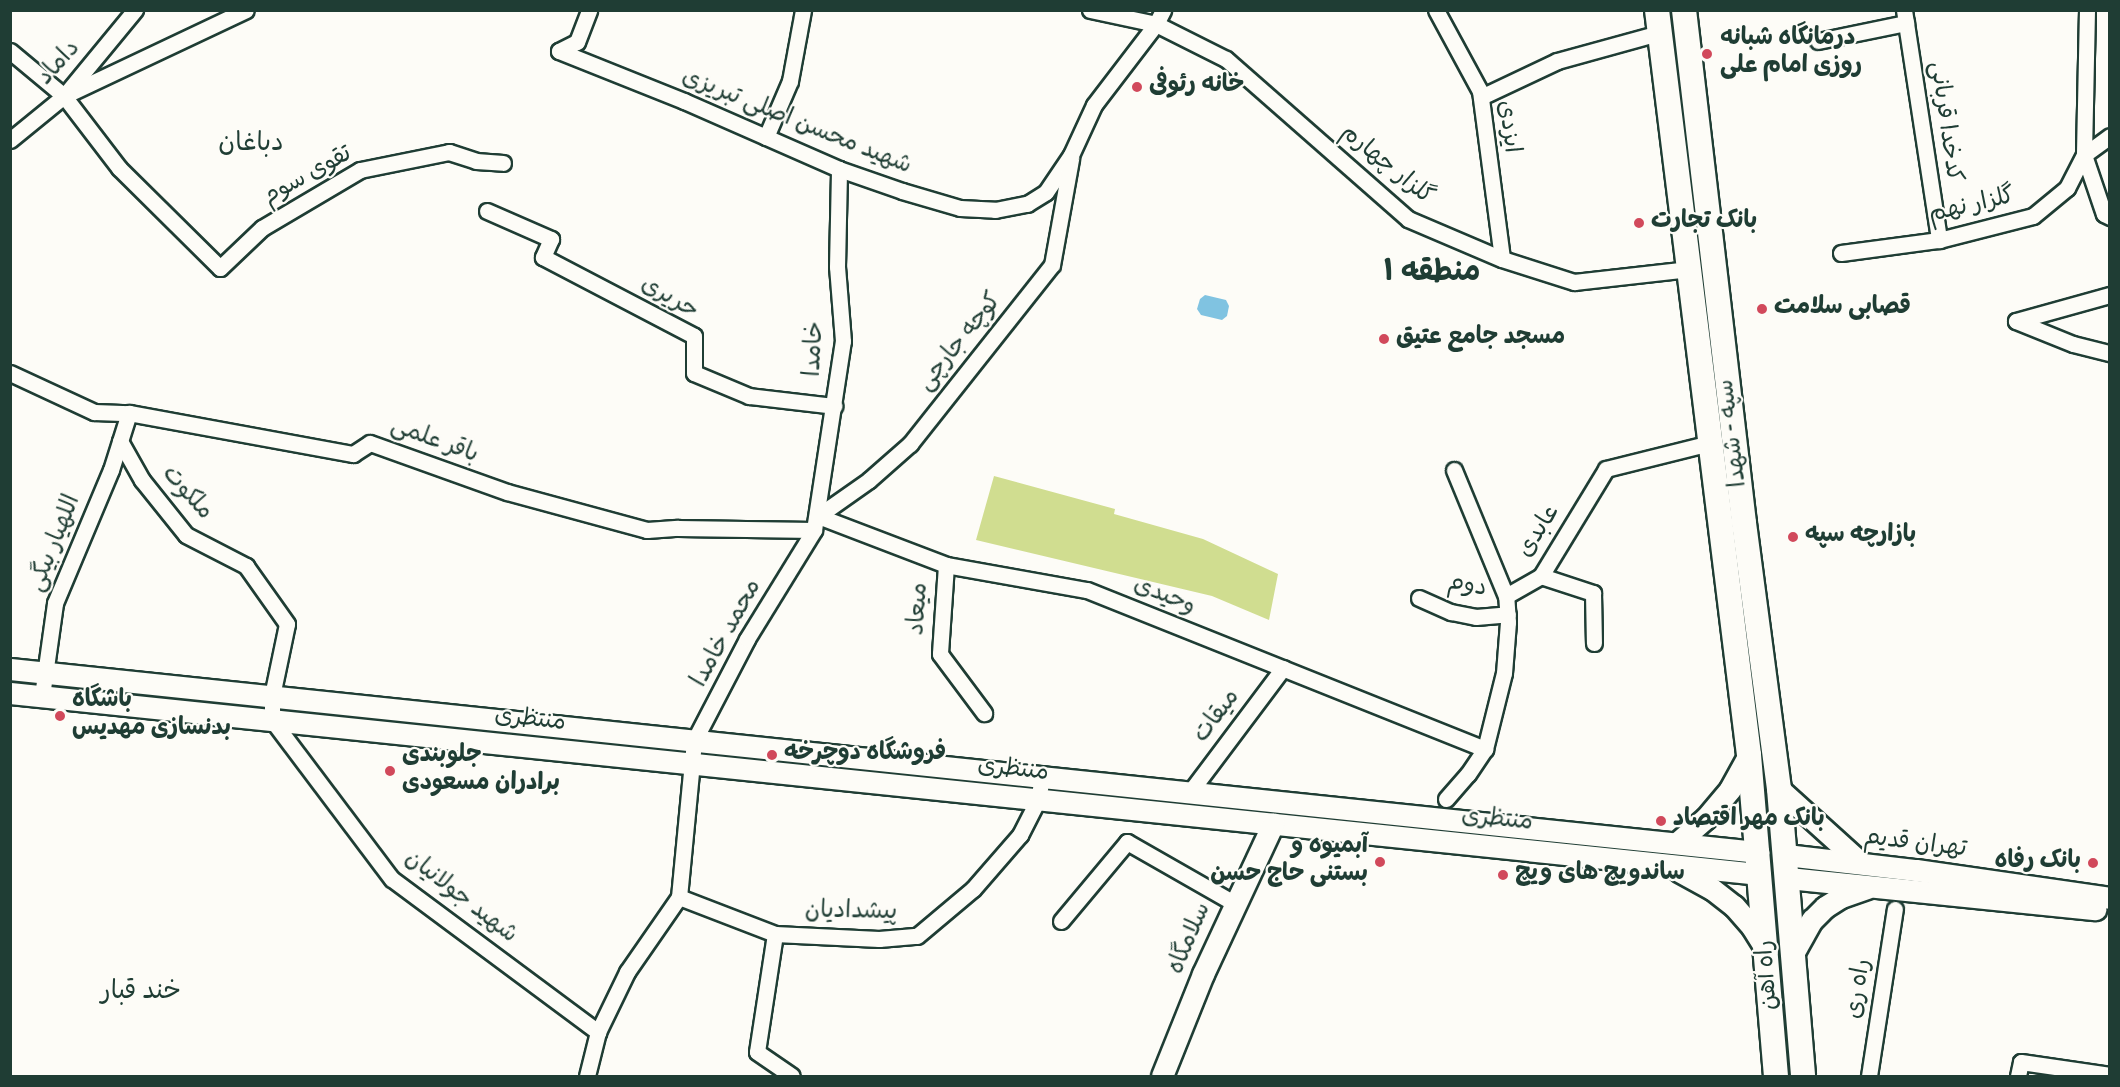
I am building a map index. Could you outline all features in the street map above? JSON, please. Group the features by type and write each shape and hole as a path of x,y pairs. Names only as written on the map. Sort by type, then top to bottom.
{"main road":[{"name":"سپه - شهدا","path":"1684,10 1787,866"},
{"name":"سپه - شهدا","path":"1658,22 1749,755 1759,863"},
{"name":"منتظری","path":"10,669 1677,843 1759,863"},
{"name":"منتظری","path":"10,693 1662,864 1759,863"},
{"path":"1677,843 1706,818 1730,789 1749,755"},
{"path":"1779,789 1861,863"},
{"name":"سلامگاه","path":"1162,1077 1234,903 1273,824"},
{"path":"1759,863 1787,866"},
{"name":"راه آهن","path":"1759,863 1776,1077"},
{"name":"تهران قدیم","path":"1787,866 1861,863 2109,898"},
{"path":"1662,864 1688,874 1725,899 1752,927 1767,951"},
{"name":"راه آهن","path":"1787,866 1803,1077"},
{"name":"تهران قدیم","path":"1787,866 1876,887 2109,911"},
{"path":"1794,952 1807,928 1826,907 1858,890 1876,887"}],"street":[{"name":"داماد","path":"10,140 64,96 135,10"},
{"path":"10,51 64,96 246,10"},
{"name":"شهید محسن اصلی تبریزی","path":"589,10 577,42 559,51 838,169 902,191 960,208 994,210 1027,204 1046,192 1071,155"},
{"path":"766,137 790,81 803,10"},
{"name":"گلزار چهارم","path":"1090,10 1160,17 1226,59 1408,219 1502,259 1574,282 1689,268"},
{"name":"ایزدی","path":"1436,10 1480,91 1502,259"},
{"path":"2087,10 2084,155 2104,214 2109,217"},
{"path":"1071,155 1094,105 1160,17"},
{"path":"1818,41 1905,17"},
{"name":"کدخدا قربانی","path":"1905,17 1939,240"},
{"path":"1481,97 1557,61 1658,22"},
{"name":"تقوی سوم","path":"64,96 119,168 220,268 262,228 360,170 449,152 476,161 503,163"},
{"path":"2084,155 2109,136"},
{"name":"کوچه جارچی","path":"816,523 910,444 1052,265 1071,155"},
{"name":"گلزار نهم","path":"1841,253 1939,240 2033,216 2067,188 2084,155"},
{"name":"خامدا","path":"816,523 843,341 837,267 838,169"},
{"name":"حریری","path":"487,211 551,239 543,257 694,336 694,373 749,396 834,406"},
{"path":"2109,296 2016,321 2073,344 2109,353"},
{"name":"باقر علمی","path":"10,373 94,412 129,413 353,454 370,443 507,492 647,530 816,523"},
{"name":"اللهیار بیگی","path":"42,696 55,603 111,470 129,413"},
{"name":"ملکوت","path":"120,441 142,480 186,535 246,566 287,624 272,696 272,720"},
{"name":"عابدی","path":"1506,596 1541,576 1606,469 1710,443"},
{"path":"1446,799 1485,750 1504,673 1508,614 1506,596 1454,470"},
{"name":"وحیدی","path":"816,523 946,566 1087,590 1485,750"},
{"name":"محمد خامدا","path":"679,897 694,741 747,639 816,523"},
{"name":"میعاد","path":"946,566 940,654 984,713"},
{"path":"1541,576 1593,593 1594,643"},
{"name":"دوم","path":"1419,598 1451,612 1476,617 1508,614"},
{"name":"میقات","path":"1190,792 1282,668"},
{"name":"شهید جولانیان","path":"272,720 392,879 598,1032"},
{"name":"پیشدادیان","path":"679,897 775,934 879,939 917,936 973,890 1020,835 1038,800 1042,777"},
{"path":"1061,921 1127,842 1234,903"},
{"path":"586,1077 598,1032 627,972 679,897"},
{"name":"راه ری","path":"1869,1077 1895,909"},
{"path":"775,934 757,1052 792,1077"},
{"path":"2018,1077 2021,1062 2109,1075"}],"green space":[{"path":"994,476 1115,509 1114,514 1203,539 1278,574 1269,620 1212,596 976,540"}],"water":[{"path":"1205,295 1226,300 1229,306 1227,316 1222,320 1201,315 1197,309 1200,299"}],"place":[{"name":"درمانگاه شبانه روزی امام علی","path":"1707,54"},
{"name":"خانه رئوفی","path":"1137,87"},
{"name":"بانک تجارت","path":"1639,223"},
{"name":"قصابی سلامت","path":"1762,309"},
{"name":"مسجد جامع عتیق","path":"1384,339"},
{"name":"بازارچه سپه","path":"1793,537"},
{"name":"باشگاه بدنسازی مهدیس","path":"60,716"},
{"name":"فروشگاه دوچرخه","path":"772,755"},
{"name":"جلوبندی برادران مسعودی","path":"390,771"},
{"name":"بانک مهر اقتصاد","path":"1661,821"},
{"name":"آبمیوه و بستنی حاج حسن","path":"1380,862"},
{"name":"بانک رفاه","path":"2093,863"},
{"name":"ساندویچ های ویچ","path":"1503,875"}],"district":[{"name":"دباغان","path":"251,145"},
{"name":"منطقه ۱","path":"1432,275"},
{"name":"خند قبار","path":"141,993"}]}
